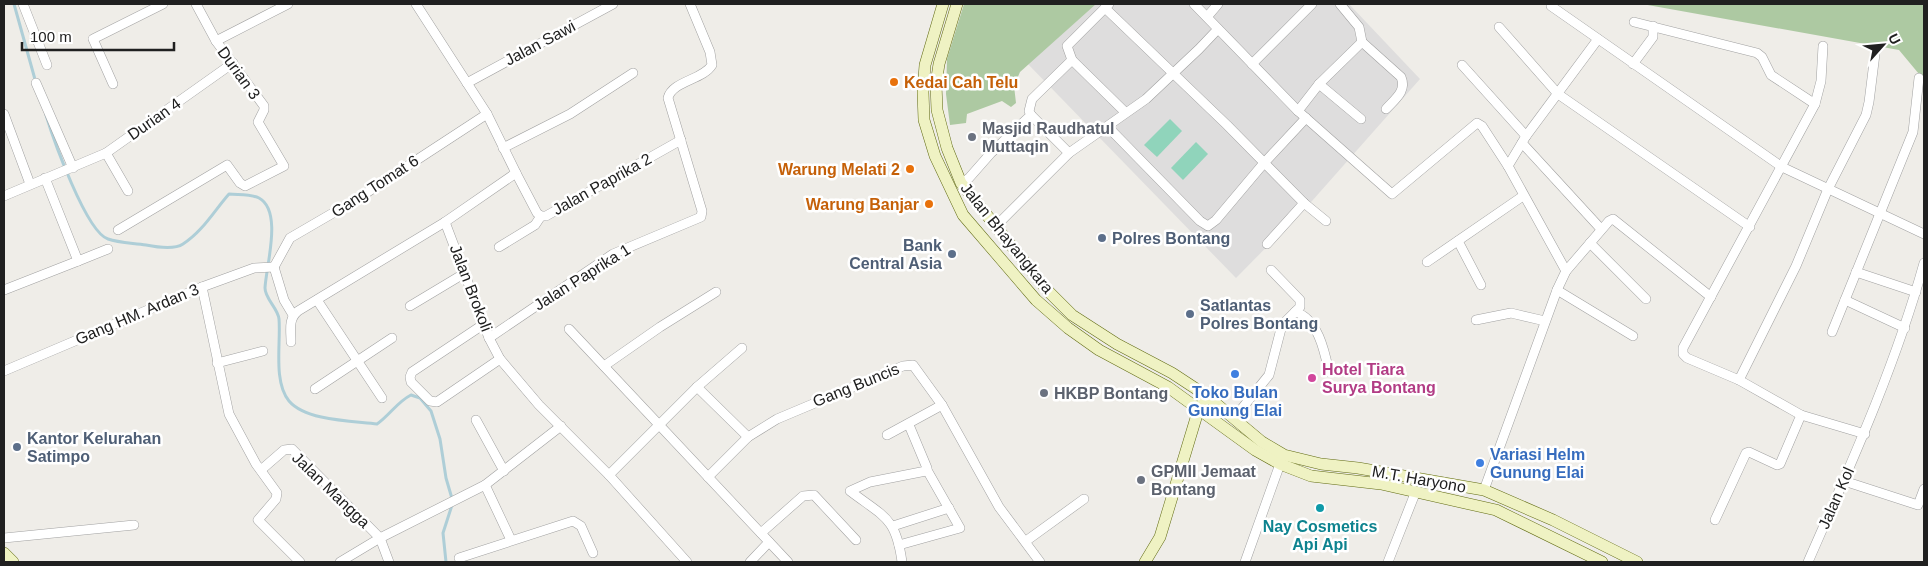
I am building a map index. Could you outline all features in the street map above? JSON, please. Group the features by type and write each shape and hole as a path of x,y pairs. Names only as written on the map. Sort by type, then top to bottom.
{"main road":[{"name":"Jalan Bhayangkara","path":"943,4 925,65 923,92 924,120 946,183 963,215 1036,300 1068,328 1099,350 1168,387 1199,408"},
{"name":"Jalan Bhayangkara","path":"957,4 939,64 936,84 939,119 947,148 961,183 1048,291 1081,322 1117,344 1172,373 1207,396"},
{"path":"983,237 995,227"},
{"path":"1005,263 1016,253"},
{"path":"1145,562 1160,537 1199,408 1207,396"},
{"name":"M.T. Haryono","path":"1207,396 1235,417 1262,442 1284,455 1299,460 1484,490 1553,520 1618,558 1638,562"},
{"name":"M.T. Haryono","path":"1199,408 1255,450 1280,464 1311,476 1381,484 1496,510 1602,562"},
{"path":"4,553 13,562"}],"street":[{"path":"23,4 47,64"},
{"path":"113,84 93,39 164,4"},
{"name":"Durian 3","path":"118,230 227,165 240,183 245,186 284,167 258,122 264,106 216,41 196,4"},
{"path":"216,41 288,4"},
{"path":"293,315 446,222 516,173 487,114 418,4"},
{"name":"Jalan Sawi","path":"466,83 613,4"},
{"name":"Jalan Paprika 1","path":"489,338 614,254 701,217 702,210 668,95 670,91 709,70 712,65 710,52 690,4"},
{"path":"1194,4 1298,111 1392,194 1474,124 1482,126 1508,166 1566,271"},
{"path":"1207,17 1218,4"},
{"path":"1252,64 1312,4"},
{"path":"1340,4 1359,27 1362,42 1401,77 1403,82 1402,91 1386,109"},
{"path":"1125,112 1072,60 1067,46 1107,6 1304,203 1326,221"},
{"path":"1551,6 1782,167 1924,234"},
{"path":"1634,22 1757,53 1771,74 1815,104"},
{"path":"1633,64 1651,39 1653,26"},
{"path":"1498,27 1558,94 1750,227"},
{"path":"995,227 1069,153 1108,127 1125,112 1146,98 1218,29"},
{"path":"1508,166 1524,139 1598,39"},
{"path":"1298,111 1319,84 1362,42"},
{"path":"1823,46 1821,81 1815,104 1683,348 1683,354 1687,358 1739,380 1801,414 1865,434"},
{"path":"1739,380 1796,266 1828,189 1866,115 1875,54"},
{"path":"1069,153 1029,111 1032,99 1072,60"},
{"name":"Durian 4","path":"4,196 106,153 233,63"},
{"path":"1462,65 1601,229"},
{"path":"503,148 570,114 633,73"},
{"path":"1832,332 1879,214 1920,125 1919,78"},
{"path":"36,83 69,170"},
{"path":"1319,84 1361,119"},
{"path":"4,114 30,184"},
{"name":"Gang Tomat 6","path":"270,267 290,238 357,199 487,114"},
{"path":"961,183 969,178 991,153 1031,115"},
{"path":"1108,127 1208,226 1216,220 1264,163 1306,118"},
{"name":"Jalan Paprika 2","path":"516,173 537,213 541,216 682,140"},
{"path":"106,153 128,191"},
{"path":"46,178 78,260"},
{"path":"1427,262 1523,196"},
{"path":"1266,244 1304,203"},
{"path":"499,247 536,225 541,216"},
{"path":"1484,490 1557,290 1566,271 1609,221 1613,219 1711,297"},
{"name":"Jalan Brokoli","path":"446,222 489,338 500,359 539,406 608,475 684,559"},
{"path":"1458,241 1482,285"},
{"path":"1590,243 1646,299"},
{"path":"4,290 108,249"},
{"name":"Jalan Kol","path":"1808,562 1865,434 1905,328 1924,263"},
{"path":"270,267 284,300 293,315 291,342"},
{"name":"Gang HM. Ardan 3","path":"4,372 202,287 254,268 270,267"},
{"path":"1235,417 1269,374 1282,325 1300,307 1300,300 1271,270"},
{"path":"1856,272 1916,292"},
{"path":"410,306 465,273"},
{"path":"202,287 229,414 277,496 258,518 258,521 300,562"},
{"path":"1557,290 1633,336"},
{"path":"604,366 660,327 716,292"},
{"path":"317,300 382,398"},
{"path":"1845,300 1905,328"},
{"path":"1295,312 1307,320 1315,331 1323,346 1330,372"},
{"path":"1476,320 1515,314 1546,321"},
{"path":"484,324 412,372 410,379 430,401 437,402 500,359"},
{"path":"569,330 660,424 788,562"},
{"path":"315,389 392,338"},
{"path":"608,475 697,386 742,348"},
{"path":"217,363 263,351"},
{"name":"Gang Buncis","path":"708,476 748,438 777,419 798,408 908,364 916,368 942,405 999,507 1040,562"},
{"path":"697,386 748,438"},
{"path":"887,435 909,425 942,405"},
{"path":"1715,520 1746,453 1749,452 1776,465 1780,464 1801,414"},
{"path":"476,420 504,471"},
{"path":"900,545 959,530 960,527 927,470 909,425"},
{"path":"340,562 380,538 467,496 485,485 560,426"},
{"name":"Jalan Mangga","path":"261,470 284,450 292,449 380,538 389,562"},
{"path":"1244,562 1280,464"},
{"path":"902,562 900,545 893,526 850,491 870,482 925,472 927,470"},
{"path":"1844,481 1921,506 1924,489"},
{"path":"485,485 511,540"},
{"path":"1388,562 1416,491"},
{"path":"761,533 802,496 810,494 814,495 856,540"},
{"path":"1026,541 1084,499"},
{"path":"893,526 949,508"},
{"path":"459,558 511,540 575,522 581,526 593,553"},
{"path":"4,538 134,525"},
{"path":"750,562 769,542"},
{"path":"673,562 684,559"}],"shaded area":[{"path":"1083,4 1349,4 1420,79 1312,201 1236,278 1025,61"}],"green space":[{"path":"964,4 1096,4 1020,72 1014,86 1016,103 1011,107 1002,101 967,114 966,123 950,125 946,94 947,59"},
{"path":"1642,4 1924,4 1924,80 1899,50"},
{"path":"1170,119 1182,131 1157,157 1144,145"},
{"path":"1196,142 1208,154 1183,180 1171,168"}],"waterway":[{"path":"14,4 36,83"},
{"path":"46,115 71,183 90,220 99,233 108,239 160,247 175,247 183,244 197,233 229,194 256,197 266,205 272,226 265,288 279,319 279,373 284,393 297,408 307,413 330,419 377,424 406,398 411,395 420,398 431,411 440,439 446,478 453,502 443,533 446,562"}],"place":[{"name":"Kedai Cah Telu","path":"894,82"},
{"name":"Masjid Raudhatul Muttaqin","path":"972,137"},
{"name":"Warung Melati 2","path":"910,169"},
{"name":"Warung Banjar","path":"929,204"},
{"name":"Polres Bontang","path":"1102,238"},
{"name":"Bank Central Asia","path":"952,254"},
{"name":"Satlantas Polres Bontang","path":"1190,314"},
{"name":"Toko Bulan Gunung Elai","path":"1235,374"},
{"name":"Hotel Tiara Surya Bontang","path":"1312,378"},
{"name":"HKBP Bontang","path":"1044,393"},
{"name":"Kantor Kelurahan Satimpo","path":"17,447"},
{"name":"Variasi Helm Gunung Elai","path":"1480,463"},
{"name":"GPMII Jemaat Bontang","path":"1141,480"},
{"name":"Nay Cosmetics Api Api","path":"1320,508"}]}
